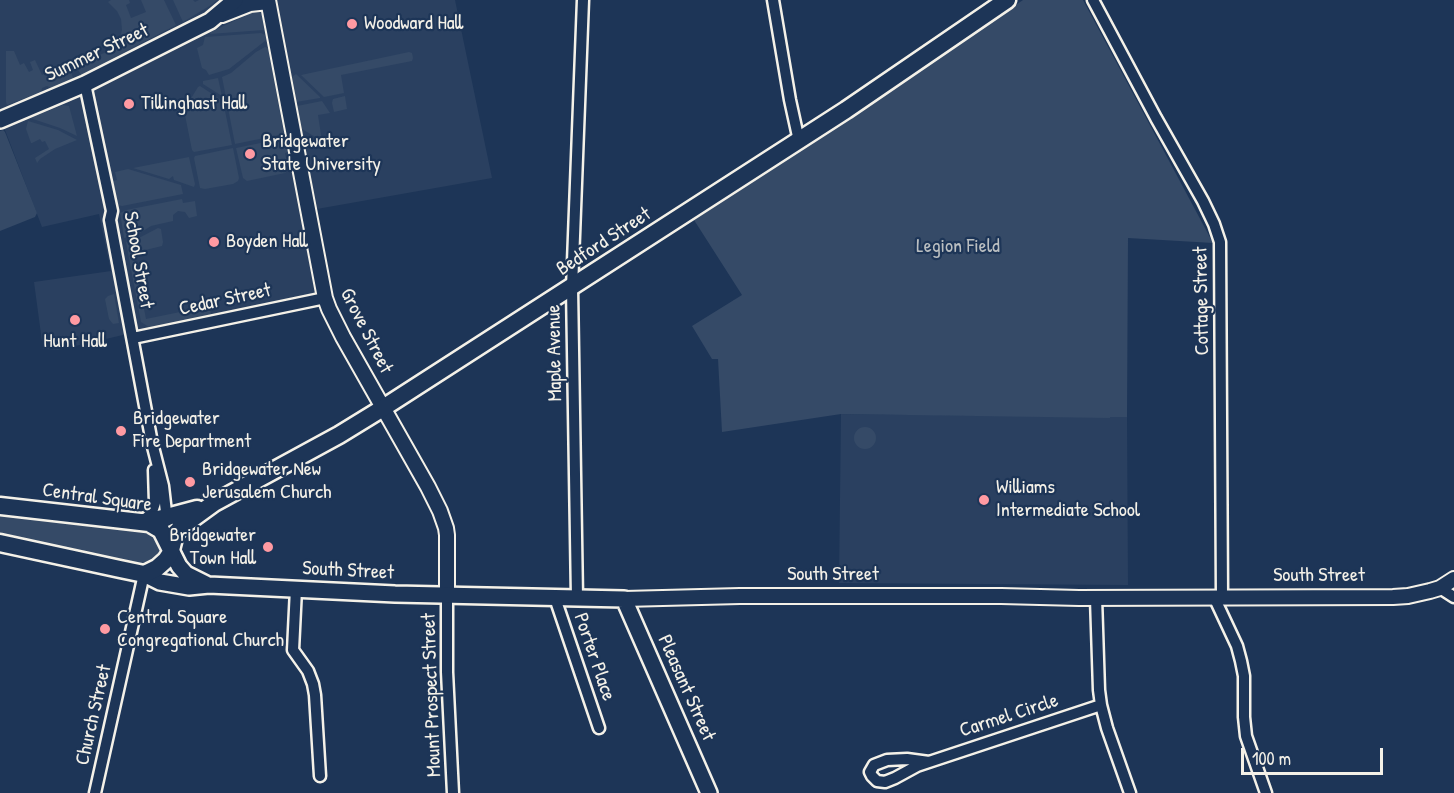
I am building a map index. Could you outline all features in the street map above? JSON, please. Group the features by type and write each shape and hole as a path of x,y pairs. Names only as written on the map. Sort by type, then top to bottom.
{"main road":[{"name":"Summer Street","path":"0,120 85,84 210,21 235,0"},
{"name":"Bedford Street","path":"170,548 175,534 181,527 214,503 339,435 383,408 799,141 1007,0"},
{"name":"Bedford Street","path":"142,522 214,503"},
{"name":"Central Square","path":"0,506 153,524 164,534 170,548"},
{"path":"0,543 144,574 162,564 170,554 170,548"},
{"name":"South Street","path":"170,548 186,574 209,585"},
{"name":"South Street","path":"144,574 160,582 194,587 209,585 395,594 624,599"},
{"name":"Pleasant Street","path":"624,599 709,793"}],"street":[{"name":"Maple Avenue","path":"577,598 572,288 583,0"},
{"path":"772,0 799,141"},
{"name":"Cottage Street","path":"1093,0 1203,201 1220,242 1218,597"},
{"name":"Summer Street","path":"210,21 243,6 268,1"},
{"name":"Grove Street","path":"268,1 325,298 443,519 448,550 447,595"},
{"name":"School Street","path":"85,84 112,211 110,220 152,443 163,486 170,548"},
{"name":"Cedar Street","path":"133,338 325,298"},
{"name":"School Street","path":"142,522 152,512 155,503 152,443"},
{"name":"Church Street","path":"95,793 144,574"},
{"name":"South Street","path":"624,599 740,596 1393,597 1419,594 1440,588 1454,579"},
{"path":"1440,588 1454,597"},
{"path":"296,590 293,650 308,671 313,684 320,776"},
{"name":"Mount Prospect Street","path":"447,595 447,672 453,793"},
{"path":"1218,597 1242,661 1246,736 1266,793"},
{"name":"Porter Place","path":"555,598 600,728"},
{"path":"1096,598 1101,705 1130,793"},
{"name":"Carmel Circle","path":"929,762 893,759 876,764 870,772 874,779 885,782 917,766 1101,705"}],"shaded area":[{"name":"Bridgewater State University","path":"0,0 455,0 492,178 300,212 315,293 58,350 43,349 34,282 111,271 99,214 42,227 5,130 0,126"},
{"name":"Williams Intermediate School","path":"841,414 1127,417 1128,585 839,583"}],"green space":[{"path":"129,0 130,3 126,5 131,18 146,12 141,0 164,0 176,25 81,75 76,66 81,62 80,59 88,55 107,52 120,38 121,19 108,2"},
{"path":"173,0 193,0 195,2 217,0 183,22"},
{"name":"Legion Field","path":"1023,0 1083,0 1213,243 1128,238 1127,417 841,414 722,432 718,359 712,359 692,326 742,295 694,220"},
{"path":"259,10 264,30 210,34 211,32"},
{"path":"261,33 265,35 265,41 229,69 209,75 202,68 197,48 203,45 205,37"},
{"path":"265,47 268,48 284,134 235,144 222,77 231,73"},
{"path":"6,51 14,51 20,65 24,63 29,72 33,70 30,62 35,60 42,75 61,65 62,68 67,66 68,69 70,68 73,78 51,88 47,86 42,88 41,92 7,105"},
{"path":"412,53 412,61 341,75 344,93 324,97 301,75"},
{"path":"296,74 320,98 296,102 292,77"},
{"path":"218,78 222,96 203,84 203,81"},
{"path":"200,86 223,101 232,145 194,152 192,150 184,110"},
{"path":"345,96 347,109 334,112 333,99"},
{"path":"322,101 330,113 318,115 322,141 302,129 297,106"},
{"path":"63,105 69,106 77,136 30,118"},
{"path":"28,121 58,130 77,140 55,149 37,163 35,158 49,149 45,141 42,142 40,139 31,143 26,129"},
{"path":"3,130 37,213 35,217 0,231 0,131"},
{"path":"285,138 288,152 285,153 291,169 285,173 247,181 243,178 236,148"},
{"path":"233,148 238,181 233,184 200,188 195,156"},
{"path":"189,157 194,187 174,180 173,176 169,179 133,168"},
{"path":"128,169 181,185 183,194 118,205 113,181 117,180 115,172"},
{"path":"182,199 183,203 195,201 197,216 189,218 185,212 178,211 173,215 173,221 151,226 135,236 124,238 120,213"},
{"path":"158,228 161,229 162,246 133,253 146,319 209,306 211,314 149,327 141,322 126,242"},
{"path":"114,294 119,323 113,324 109,319 105,299"},
{"path":"865,427 873,430 876,438 873,446 865,449 857,446 854,438 857,430"},
{"path":"0,514 150,531 162,543 162,553 159,560 145,566 0,537"}],"place":[{"name":"Woodward Hall","path":"352,24"},
{"name":"Tillinghast Hall","path":"129,104"},
{"name":"Bridgewater State University","path":"250,154"},
{"name":"Boyden Hall","path":"214,242"},
{"name":"Hunt Hall","path":"75,320"},
{"name":"Bridgewater Fire Department","path":"121,431"},
{"name":"Bridgewater New Jerusalem Church","path":"190,482"},
{"name":"Williams Intermediate School","path":"984,500"},
{"name":"Bridgewater Town Hall","path":"268,547"},
{"name":"Central Square Congregational Church","path":"105,629"}]}
